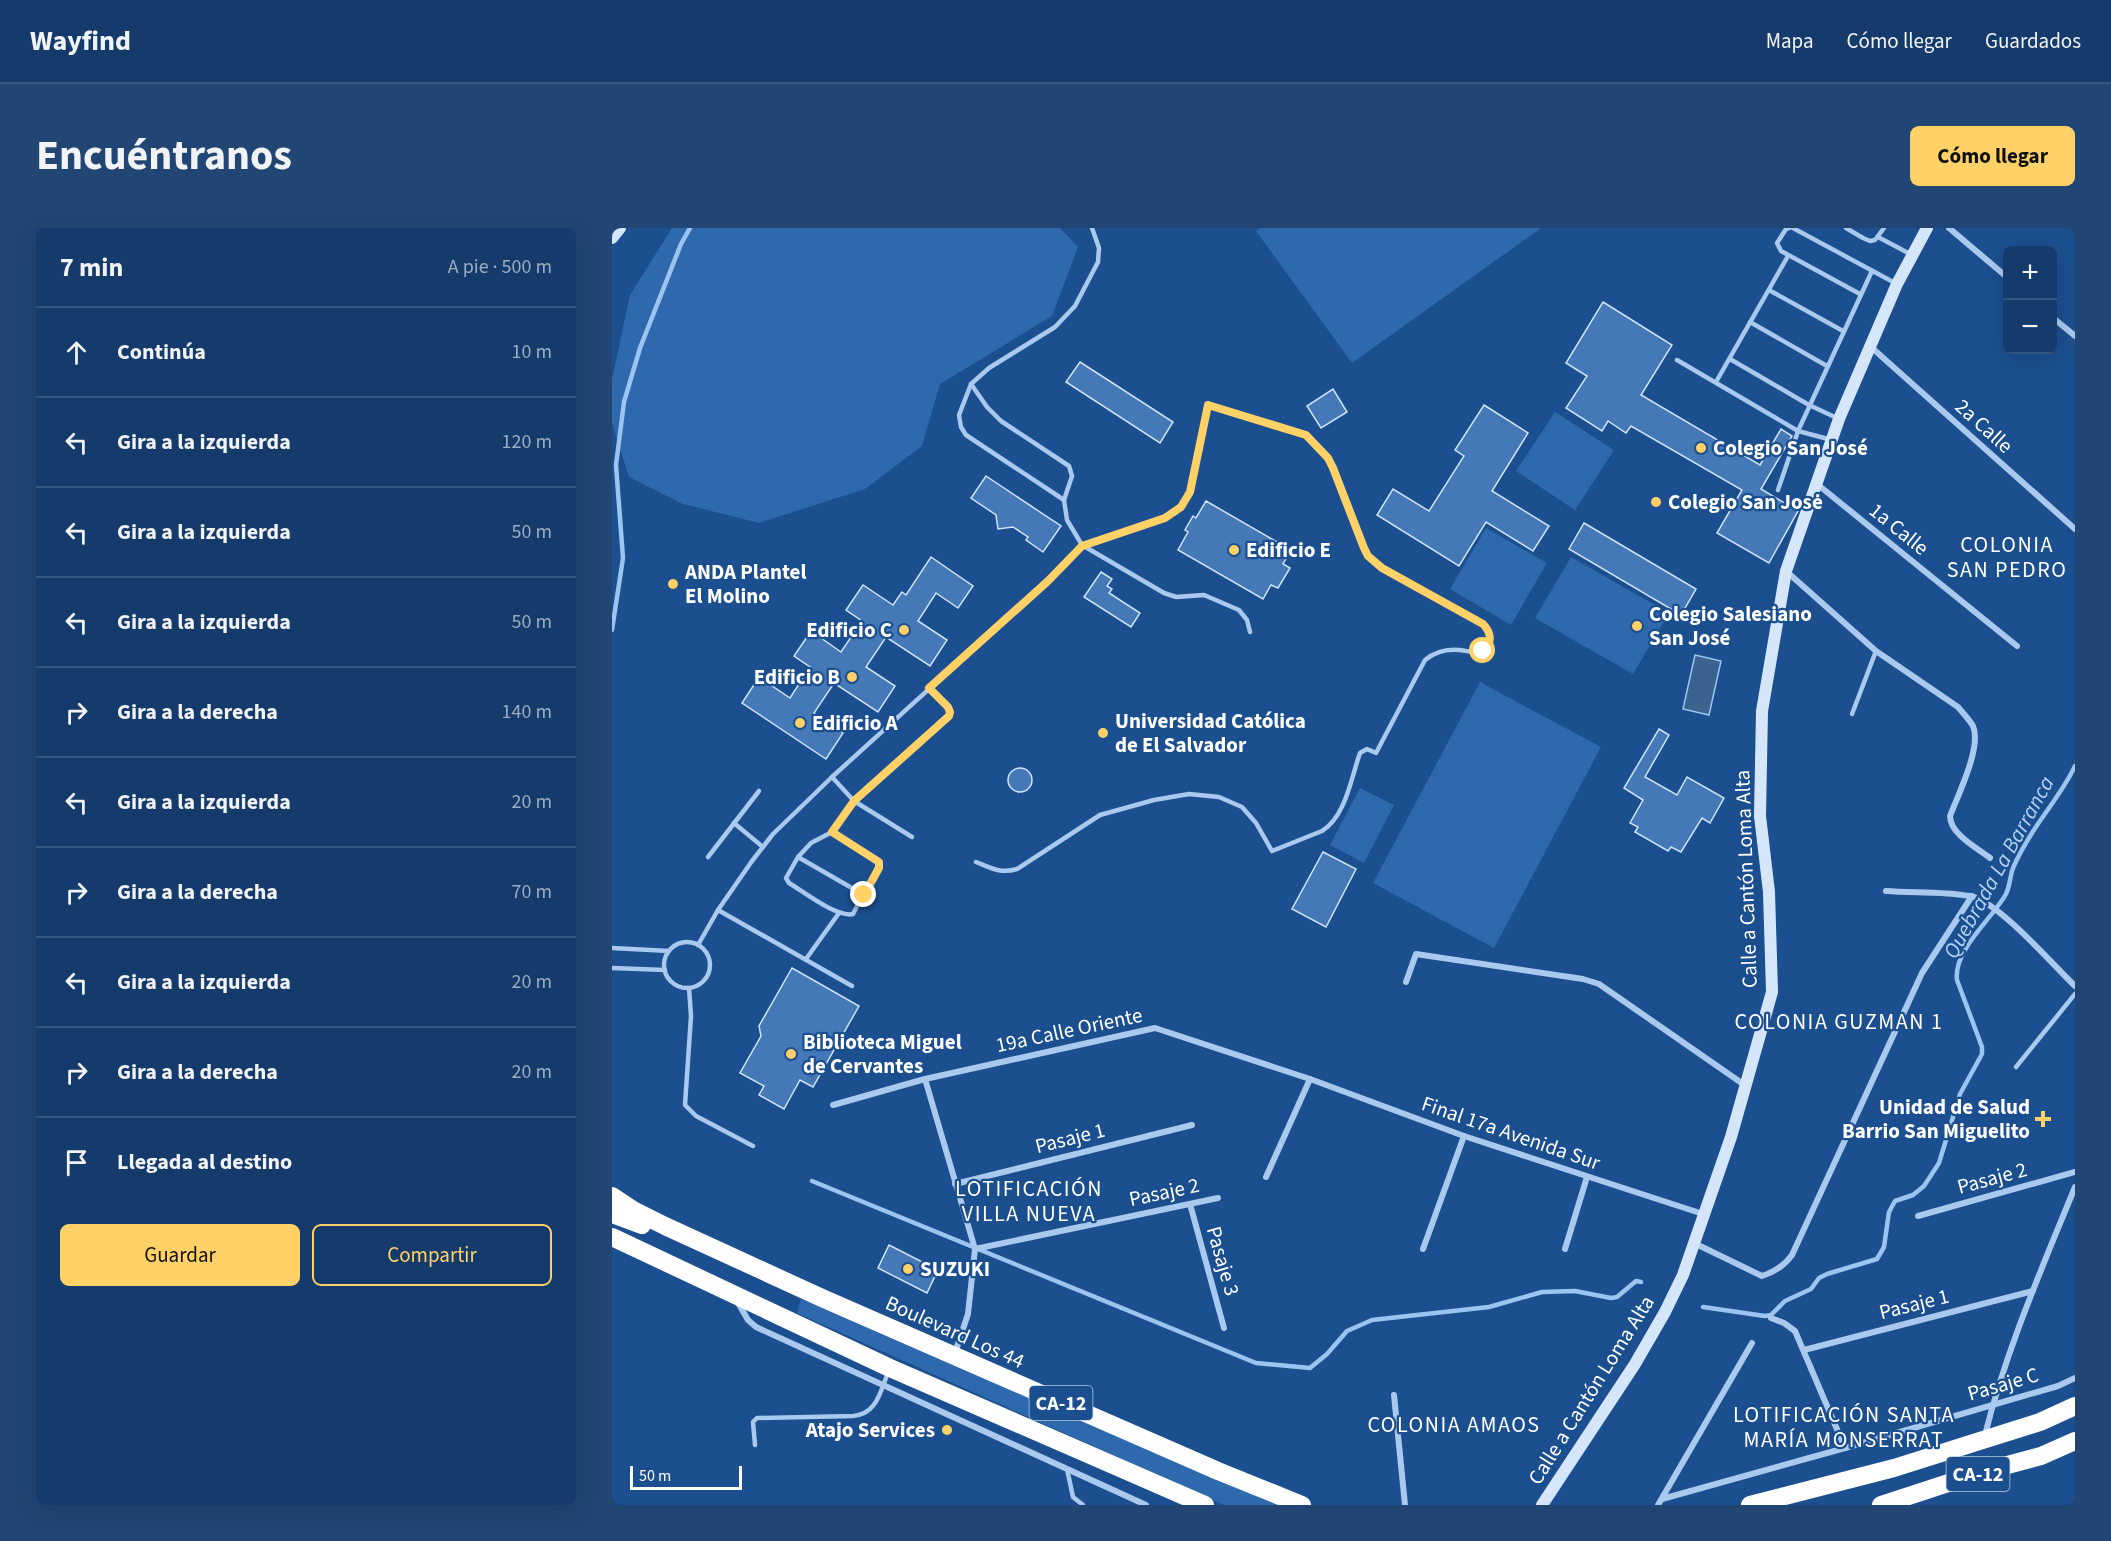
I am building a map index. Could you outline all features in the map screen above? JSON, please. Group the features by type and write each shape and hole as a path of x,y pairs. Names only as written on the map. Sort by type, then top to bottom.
{"highway":[{"name":"CA-12","path":"612,1196 633,1210 665,1226 822,1298"},
{"path":"612,1214 822,1298"},
{"path":"612,1237 776,1314"},
{"name":"CA-12","path":"612,1251 663,1268 737,1301 776,1314 890,1368 1205,1505"},
{"name":"Boulevard Los 44","path":"822,1298 1218,1471 1302,1505"},
{"name":"CA-12","path":"1750,1505 1894,1468 2040,1422 2075,1406"},
{"path":"1984,1440 1985,1471"},
{"name":"CA-12","path":"1881,1505 1985,1471 2041,1456 2075,1442"}],"street":[{"path":"612,238 620,228"},
{"name":"Calle a Cantón Loma Alta","path":"1542,1505 1635,1364 1683,1275 1747,1086 1772,992 1769,892 1760,816 1762,711 1786,571 1839,419 1897,284 1927,228"},
{"path":"1949,228 2003,275"},
{"path":"2057,320 2075,336"},
{"name":"2a Calle","path":"1871,347 2075,529"},
{"name":"1a Calle","path":"1817,483 2017,646"},
{"path":"1786,571 1876,651 1958,707 1972,726 1975,736 1973,752 1950,821 1957,832 1990,858"},
{"path":"1886,891 1972,896 2006,918 2075,986"},
{"path":"1694,1243 1762,1276 1777,1270 1792,1255 1922,973 1972,896"},
{"path":"1406,982 1416,954 1583,979 1613,992 1747,1086"},
{"name":"19a Calle Oriente","path":"833,1106 925,1079 1155,1028 1310,1079"},
{"path":"925,1079 975,1249 973,1287 968,1314 954,1356"},
{"path":"1266,1177 1310,1079"},
{"name":"Final 17a Avenida Sur","path":"1310,1079 1464,1136 1703,1215"},
{"name":"Pasaje 1","path":"955,1184 1192,1125"},
{"path":"1423,1249 1464,1136"},
{"name":"Pasaje 2","path":"1918,1216 2075,1172"},
{"path":"1565,1249 1587,1177"},
{"path":"1984,1440 1993,1403 2033,1291 2075,1187"},
{"name":"Pasaje 2","path":"975,1249 1218,1198"},
{"name":"Pasaje 3","path":"1190,1204 1224,1328"},
{"name":"Pasaje 1","path":"1804,1350 2033,1291"},
{"path":"737,1301 748,1320 756,1328 1146,1505"},
{"path":"1771,1318 1795,1331 1845,1448"},
{"path":"1660,1502 1752,1343"},
{"name":"Pasaje C","path":"1660,1502 1993,1403 2058,1386 2075,1378"},
{"path":"1394,1395 1405,1505"}],"lane":[{"path":"1064,500 966,435 960,427 959,415 970,384 988,368 1055,327 1075,306 1098,262 1099,248 1092,228"},
{"path":"1860,294 1781,251 1777,243 1786,229 1791,228 1897,284"},
{"path":"1846,228 1870,241 1875,240 1884,228"},
{"path":"1878,237 1912,255"},
{"path":"1716,382 1788,256"},
{"path":"1778,490 1797,431 1872,271"},
{"path":"1769,290 1843,331"},
{"path":"1750,322 1827,366"},
{"path":"1730,359 1809,405 1839,419"},
{"path":"1677,360 1797,431 1832,440"},
{"path":"970,384 1001,421 1069,466 1072,476 1064,500 1067,520 1082,546 1164,593 1176,597 1204,595 1239,610 1247,620 1250,632"},
{"path":"698,945 718,910 773,834 832,777 1048,581 1082,546 1165,518 1181,507 1190,492 1208,405 1306,435 1328,458 1368,556 1382,568 1477,619 1488,629 1490,643 1479,653 1452,649 1438,652 1425,660 1376,753 1366,748 1360,753 1338,814 1322,831 1272,851 1256,823 1242,807 1219,797 1189,794 1154,800 1100,816 1017,869 1008,872 998,871 976,862"},
{"path":"1852,714 1876,651"},
{"path":"832,832 879,862 879,868 853,914 839,913 789,883 786,878 798,857 811,843 832,832 854,801 949,716 948,707 929,688"},
{"path":"832,777 854,801 912,837"},
{"path":"708,857 759,791"},
{"path":"734,823 763,847"},
{"path":"798,857 864,895"},
{"path":"718,910 852,986"},
{"path":"806,959 839,913"},
{"path":"679,944 698,945 707,954 709,960 708,973 701,983 689,988 671,982 664,963 669,951 679,944"},
{"path":"612,948 669,951"},
{"path":"612,968 665,970"},
{"path":"689,988 691,1016 685,1105 696,1116 753,1146"},
{"path":"2016,1067 2075,994"},
{"path":"755,1445 753,1422 757,1418 861,1416 870,1412 890,1368"},
{"path":"1067,1469 1073,1497 1083,1505"}],"shaded area":[{"path":"672,228 1060,228 1078,247 1052,316 940,384 922,446 865,489 759,523 683,504 629,477 612,423 612,379 630,295"},
{"path":"1260,228 1541,228 1352,363 1256,231"},
{"path":"1555,412 1614,450 1575,510 1516,471"},
{"path":"1486,528 1547,563 1511,625 1450,589"},
{"path":"1571,557 1669,613 1633,674 1535,618"},
{"path":"1695,655 1721,661 1709,715 1683,709"},
{"path":"1480,682 1601,747 1494,948 1373,883"},
{"path":"1360,788 1394,805 1364,863 1330,845"},
{"path":"801,1299 1282,1505 1224,1505 797,1313"}],"building":[{"path":"1603,302 1672,345 1641,395 1760,465 1781,429 1792,436 1761,489 1798,511 1769,563 1717,533 1742,490 1631,426 1626,433 1608,421 1602,431 1566,408 1587,376 1566,363"},
{"path":"1080,362 1173,422 1160,443 1066,382"},
{"path":"1333,389 1347,412 1321,428 1307,406"},
{"path":"1484,405 1528,433 1492,491 1549,526 1533,551 1486,522 1459,566 1377,515 1393,489 1429,511 1464,456 1455,450"},
{"path":"986,476 1061,526 1043,552 1026,540 1028,537 1013,527 998,529 996,515 971,498"},
{"name":"Edificio E","path":"1206,501 1291,550 1283,564 1290,568 1278,588 1271,585 1263,599 1178,550 1188,532 1185,530 1193,516 1196,518"},
{"path":"1584,523 1696,589 1681,615 1569,549"},
{"path":"931,557 973,586 958,608 936,593 918,621 947,640 930,666 886,637 866,667 895,686 878,712 834,683 814,713 843,733 826,759 742,703 759,677 790,698 810,667 794,656 811,631 841,652 862,621 846,610 863,585 893,605 902,592 906,595"},
{"path":"1101,572 1112,579 1107,586 1112,589 1109,593 1140,613 1131,627 1084,597"},
{"path":"1659,729 1669,735 1645,777 1677,795 1687,777 1724,798 1710,823 1702,818 1681,852 1671,847 1668,851 1635,832 1638,827 1630,823 1643,800 1624,788"},
{"path":"1020,768 1028,772 1032,780 1028,788 1020,792 1012,788 1008,780 1012,772"},
{"path":"1323,852 1356,869 1326,927 1292,909"},
{"name":"Biblioteca Miguel de Cervantes","path":"792,968 859,1006 813,1087 800,1080 784,1109 759,1095 764,1086 740,1073 761,1036 759,1026"},
{"name":"SUZUKI","path":"889,1245 938,1270 927,1293 878,1268"}],"waterway":[{"path":"612,630 623,558 616,465 624,402 640,348 681,244 690,228"},
{"name":"Quebrada La Barranca","path":"1703,1307 1771,1315 1785,1301 1811,1289 1819,1278 1877,1259 1884,1247 1889,1212 1895,1201 1913,1195 1924,1186 1939,1163 1960,1094 1982,1054 1982,1047 1957,980 1957,969 1961,957 2006,894 2013,868 2021,852 2075,766"},
{"path":"812,1181 1256,1363 1310,1368 1327,1354 1347,1331 1372,1320 1489,1307 1542,1292 1575,1291 1611,1298 1617,1297 1636,1281 1641,1282"}],"place":[{"name":"Colegio San José","path":"1701,448"},
{"name":"Colegio San Josė","path":"1656,502"},
{"name":"Edificio E","path":"1234,550"},
{"name":"ANDA Plantel El Molino","path":"673,584"},
{"name":"Colegio Salesiano San José","path":"1637,626"},
{"name":"Edificio C","path":"904,630"},
{"name":"Edificio B","path":"852,677"},
{"name":"Edificio A","path":"800,723"},
{"name":"Universidad Católica de El Salvador","path":"1103,733"},
{"name":"Biblioteca Miguel de Cervantes","path":"791,1054"},
{"name":"Unidad de Salud Barrio San Miguelito","path":"2043,1119"},
{"name":"SUZUKI","path":"908,1269"},
{"name":"Atajo Services","path":"947,1430"}],"district":[{"name":"COLONIA SAN PEDRO","path":"2007,556"},
{"name":"COLONIA GUZMAN 1","path":"1839,1021"},
{"name":"LOTIFICACIÓN VILLA NUEVA","path":"1029,1200"},
{"name":"COLONIA AMAOS","path":"1454,1424"},
{"name":"LOTIFICACIÓN SANTA MARÍA MONSERRAT","path":"1844,1426"}],"route":[{"path":"864,895 879,868 879,862 832,832 854,801 949,716 948,707 929,688 1048,581 1082,546 1165,518 1181,507 1190,492 1208,405 1306,435 1328,458 1368,556 1382,568 1477,619 1488,629 1490,635 1490,643 1483,651"}]}
